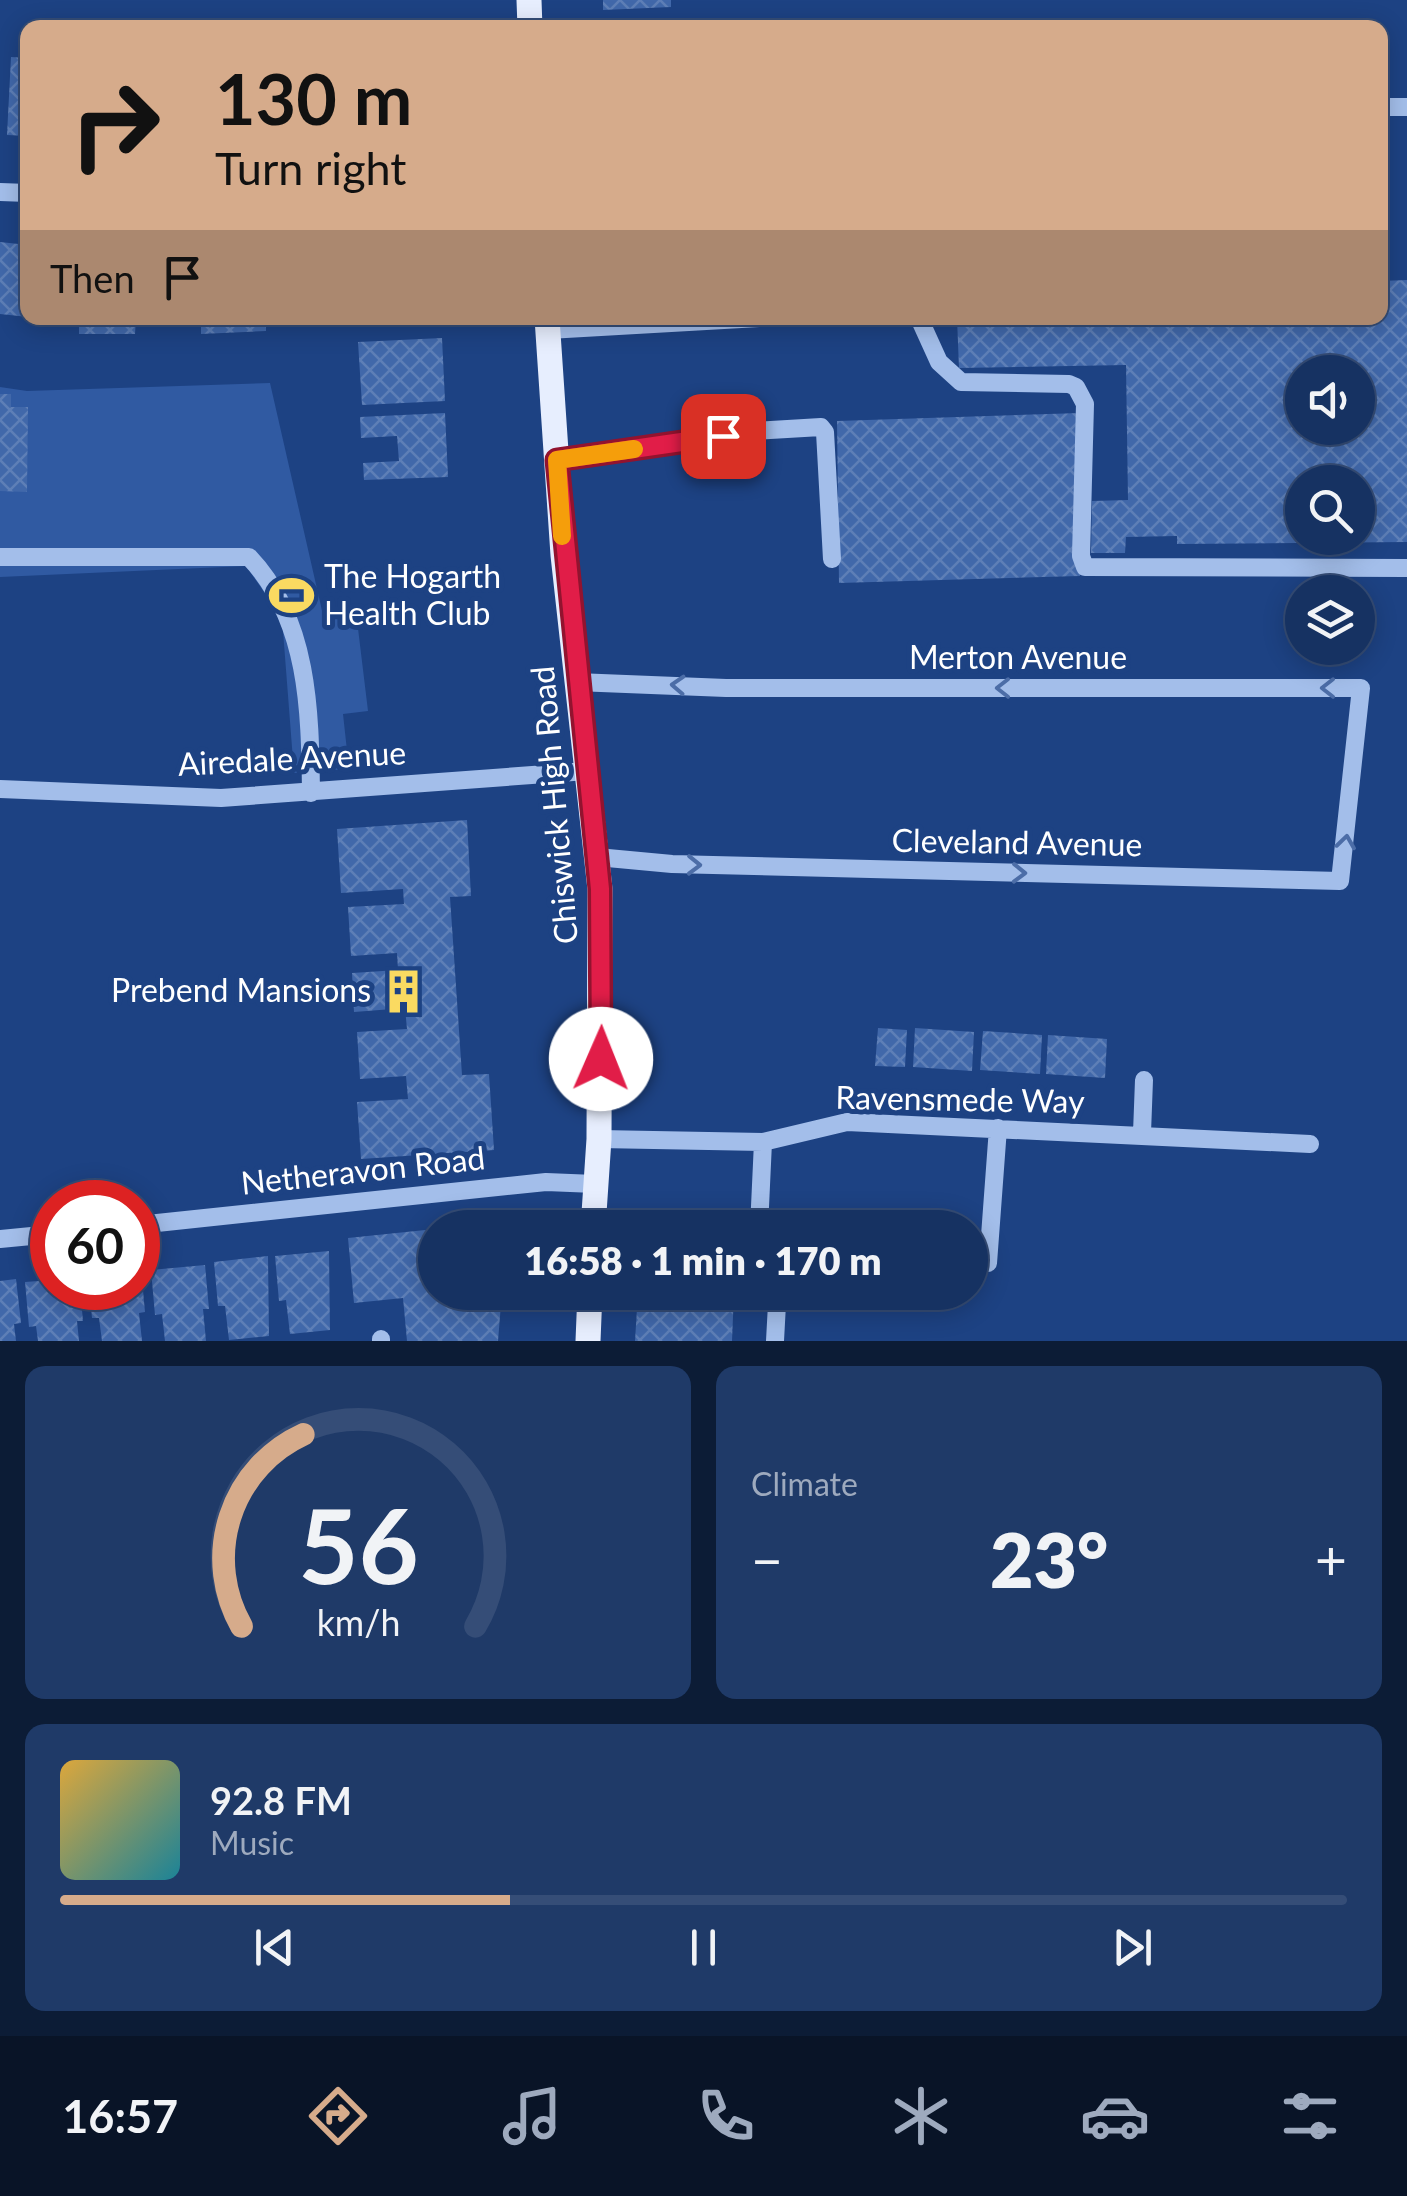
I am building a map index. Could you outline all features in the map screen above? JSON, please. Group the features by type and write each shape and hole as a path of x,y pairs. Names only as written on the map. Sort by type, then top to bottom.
{"main road":[{"name":"Chiswick High Road","path":"548,325 576,682 597,856 602,986 600,1139 594,1210"},
{"path":"588,1341 589,1310"}],"street":[{"path":"923,325 940,362 960,382 1069,384 1080,392 1086,404 1082,556 1085,567 1407,568"},
{"path":"557,460 754,431 820,426 826,432 832,559"},
{"path":"0,557 249,557 286,611 307,682 310,793"},
{"name":"Merton Avenue","path":"576,682 726,688 1361,688 1354,787"},
{"name":"Airedale Avenue","path":"0,788 221,798 587,771"},
{"name":"Cleveland Avenue","path":"597,856 672,864 1340,881 1354,787"},
{"path":"1142,1134 1144,1080"},
{"name":"Ravensmede Way","path":"600,1139 764,1142 847,1122 1310,1144"},
{"path":"988,1263 998,1128"},
{"path":"760,1210 764,1142"},
{"name":"Netheravon Road","path":"160,1222 534,1183 595,1184"},
{"path":"0,1239 30,1236"},
{"path":"775,1341 777,1310"}],"shaded area":[{"name":"The Hogarth Health Club","path":"270,383 323,615 356,612 368,711 343,714 349,769 294,773 282,618 246,566 0,577 0,387 27,391"}],"building":[{"path":"603,0 671,0 671,7 603,10"},
{"path":"11,57 20,58 20,136 7,135"},
{"path":"0,242 20,244 20,316 0,314"},
{"path":"1407,280 1407,542 1375,542 1375,465 1285,465 1285,543 1177,544 1177,536 1126,537 1125,553 1091,553 1092,501 1128,500 1126,365 959,368 957,325 1388,325 1388,281"},
{"path":"79,325 136,325 135,334 79,334"},
{"path":"201,325 266,325 266,331 201,334"},
{"path":"442,338 445,401 362,405 358,342"},
{"path":"0,394 11,394 11,407 28,407 27,492 0,491"},
{"path":"445,413 448,477 364,480 363,463 399,461 397,436 361,438 360,417"},
{"path":"1080,413 1080,576 839,583 837,421"},
{"name":"Prebend Mansions","path":"467,820 471,896 450,897 462,1075 489,1074 494,1150 361,1159 357,1102 408,1099 406,1076 360,1079 357,1032 407,1029 405,1008 354,1012 352,973 398,970 397,953 351,956 348,907 404,904 403,889 341,893 337,829"},
{"path":"878,1028 907,1030 905,1067 875,1066"},
{"path":"915,1028 974,1032 972,1071 913,1067"},
{"path":"983,1031 1042,1035 1040,1074 980,1070"},
{"path":"1048,1035 1107,1039 1105,1078 1046,1074"},
{"path":"418,1231 418,1310 501,1310 498,1341 407,1341 403,1298 354,1303 348,1238"},
{"path":"329,1251 330,1330 290,1334 286,1300 279,1301 275,1256"},
{"path":"268,1256 269,1336 229,1340 225,1306 218,1306 214,1262"},
{"path":"205,1265 209,1309 203,1309 206,1341 165,1341 162,1314 155,1315 155,1310 160,1310 160,1269"},
{"path":"16,1279 21,1323 14,1324 16,1341 0,1341 0,1281"},
{"path":"25,1282 30,1282 30,1310 82,1310 83,1321 77,1321 79,1341 38,1341 36,1326 29,1327"},
{"path":"91,1310 145,1310 139,1313 142,1341 102,1341 99,1318 92,1318"},
{"path":"637,1310 733,1310 732,1341 635,1341"}],"slow traffic":[{"path":"562,536 557,460 634,449"}],"place":[{"name":"The Hogarth Health Club","path":"291,595"},
{"name":"Prebend Mansions","path":"404,991"}],"route":[{"path":"601,1059 600,889 563,554 557,460 723,436"}]}
